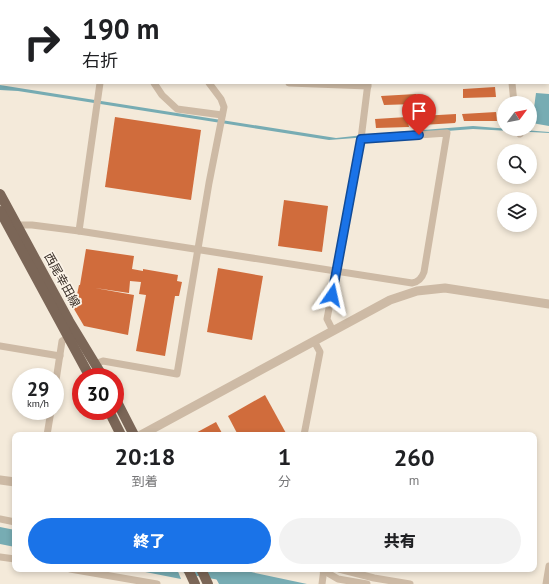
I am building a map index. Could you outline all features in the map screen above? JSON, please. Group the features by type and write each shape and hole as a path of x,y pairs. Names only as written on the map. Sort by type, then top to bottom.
{"main road":[{"name":"西尾幸田線","path":"0,194 69,321 97,368"},
{"name":"西尾幸田線","path":"0,211 85,368"},
{"path":"124,416 132,432"},
{"path":"114,420 120,432"},
{"path":"189,572 195,584"},
{"path":"202,572 208,584"}],"street":[{"path":"79,231 100,84"},
{"path":"155,84 162,95 177,109 222,115"},
{"path":"95,364 103,361 177,374 209,183 224,107 221,99 210,84"},
{"path":"328,84 368,85 361,139 327,319 333,331"},
{"path":"512,84 513,96"},
{"path":"17,225 32,224 412,283 416,282 422,277 424,272 447,133 361,139"},
{"path":"147,432 390,300 416,291 432,288 445,288 549,304"},
{"path":"58,368 62,341 69,338"},
{"path":"305,432 320,352 314,341"},
{"path":"0,346 60,356"},
{"path":"48,432 50,420"},
{"path":"0,480 12,482"},
{"path":"0,519 12,521"},
{"path":"0,557 12,559"},
{"path":"546,584 549,566"},
{"path":"86,572 157,584"},
{"path":"322,584 323,572"},
{"path":"328,572 338,579 367,584"},
{"path":"351,572 374,578 410,584"}],"water":[{"path":"0,85 336,138 473,126 497,128 497,130 473,129 329,140 18,91 0,90"},
{"path":"536,93 549,94 549,126 537,124 537,96 536,96"},
{"path":"537,131 549,132 537,132"},
{"path":"0,527 12,529 12,546 0,544"},
{"path":"145,572 178,572 181,579"},
{"path":"213,572 251,572 307,584 219,584"}],"building":[{"path":"495,87 496,97 463,98 463,89"},
{"path":"416,94 417,99 415,104 384,105 381,96"},
{"path":"496,112 497,121 464,121 462,114"},
{"path":"456,114 455,123 422,125 421,116"},
{"path":"115,117 201,130 191,200 105,187"},
{"path":"407,117 409,127 376,128 375,119"},
{"path":"284,200 328,206 322,252 278,246"},
{"path":"86,249 134,256 132,269 143,271 143,269 178,275 177,281 182,282 179,296 175,296 165,356 136,351 146,295 139,294 141,282 130,281 129,293 95,288 134,295 128,335 84,326 74,309"},
{"path":"218,268 263,276 252,340 207,332"},
{"path":"265,395 285,432 236,432 228,416"},
{"path":"216,422 221,432 198,432"}],"waterway":[{"path":"204,572 226,576"}],"route":[{"path":"332,295 361,139 419,135"}]}
